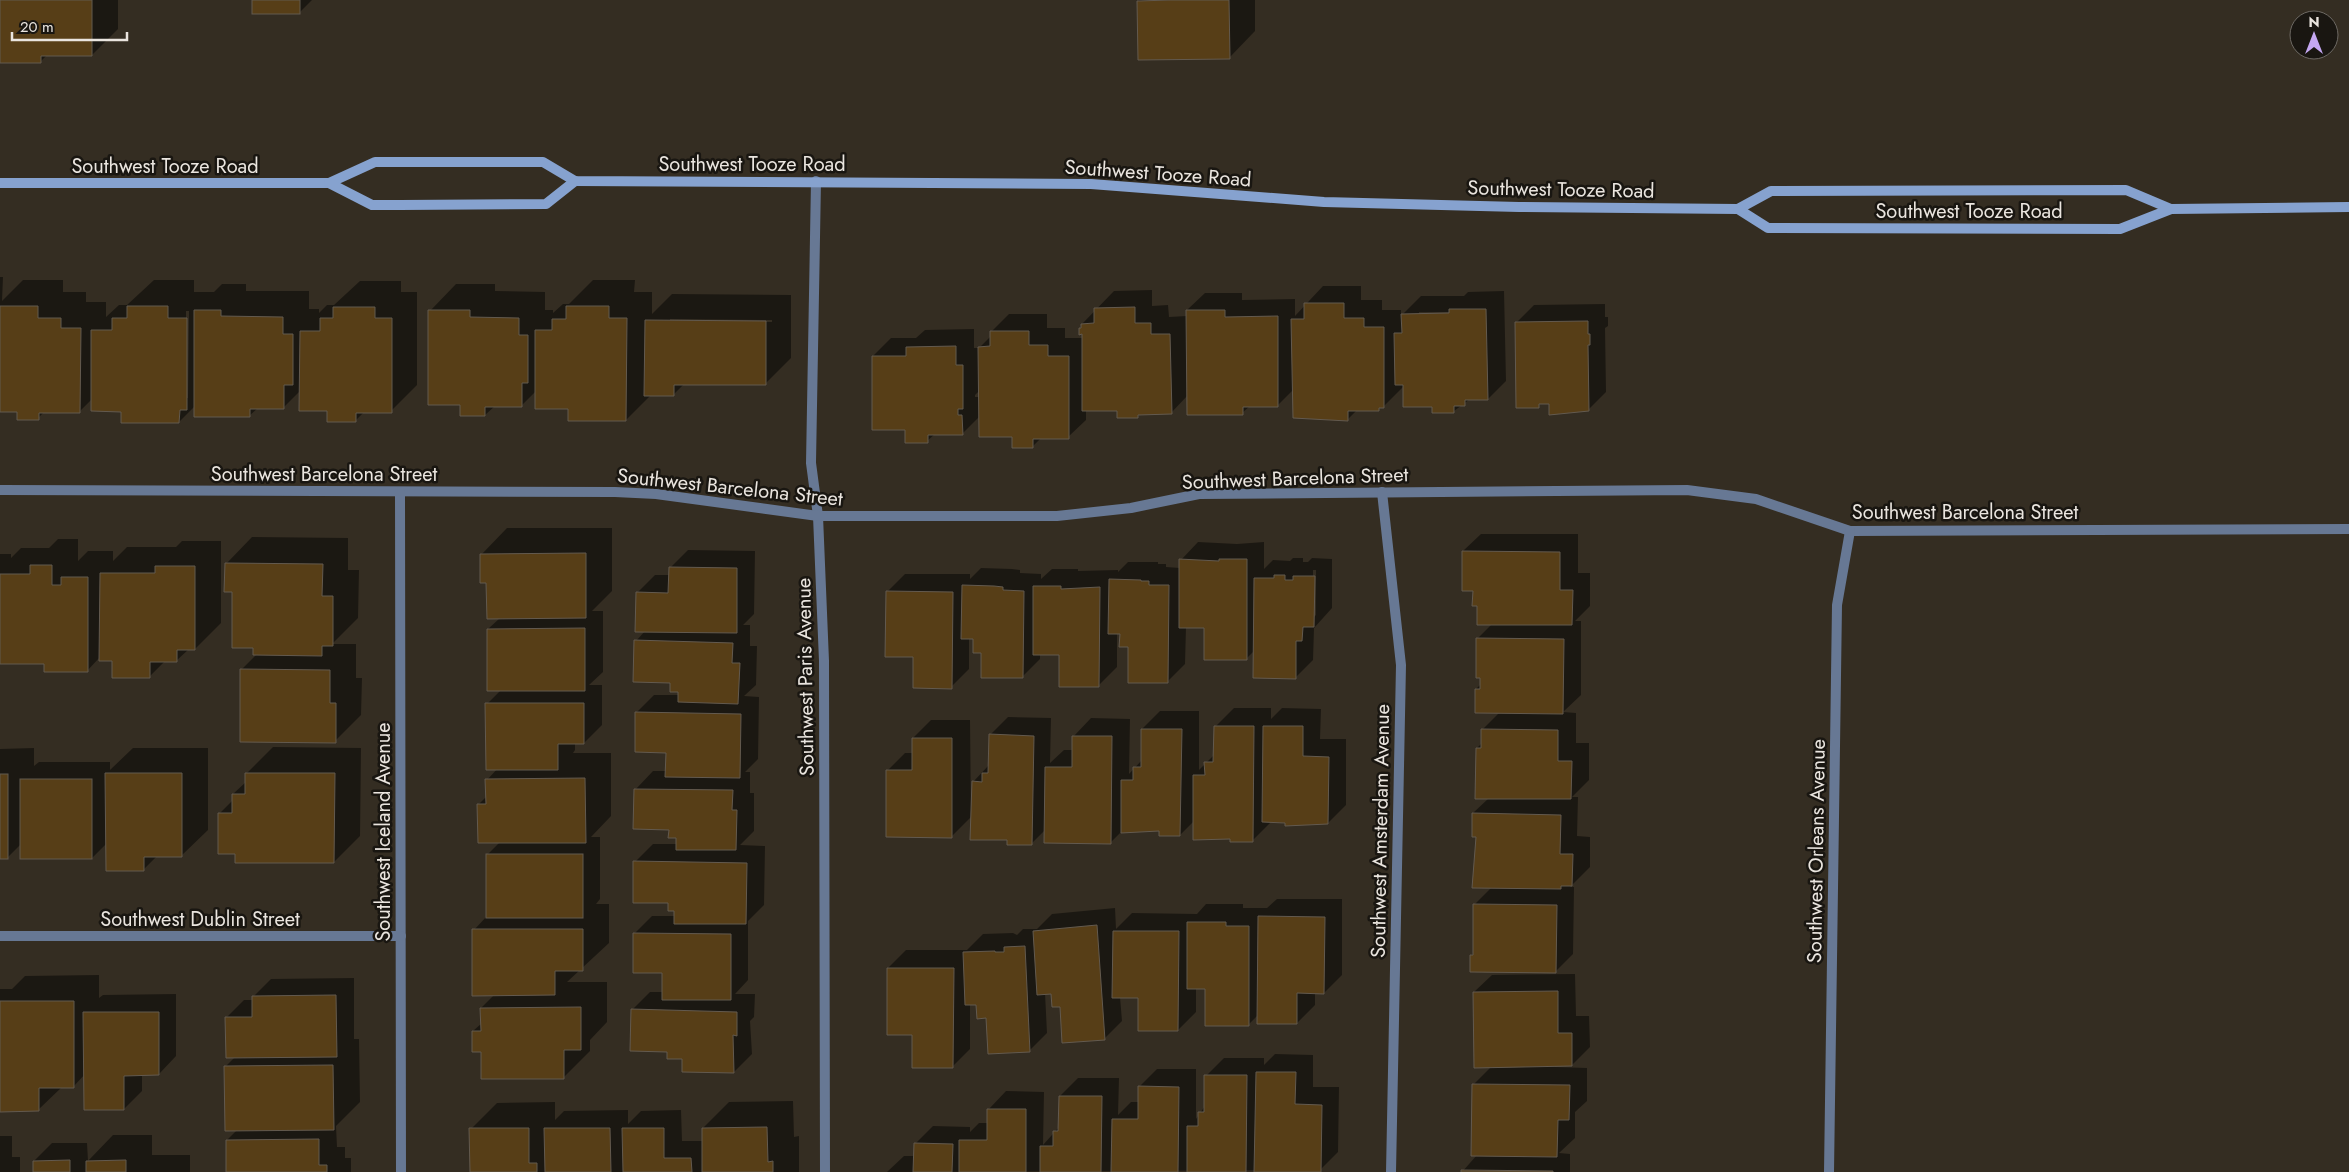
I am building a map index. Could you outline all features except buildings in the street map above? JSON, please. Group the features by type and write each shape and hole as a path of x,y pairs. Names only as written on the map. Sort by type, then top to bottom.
{"main road":[{"name":"Southwest Tooze Road","path":"0,184 330,183 375,162 544,162 575,181 1091,184 1324,202 1519,207 1738,209 1771,191 2126,190 2171,209"},
{"name":"Southwest Tooze Road","path":"330,183 372,205 546,204 575,181"},
{"name":"Southwest Tooze Road","path":"1738,209 1768,228 2120,229 2171,209 2349,207"}],"street":[{"name":"Southwest Paris Avenue","path":"816,181 811,463 818,516 824,660 825,1172"},
{"name":"Southwest Barcelona Street","path":"0,490 615,492 656,494 818,516 1058,516 1131,508 1199,494 1687,490 1756,499 1850,531 2349,529"},
{"name":"Southwest Iceland Avenue","path":"400,492 401,1172"},
{"name":"Southwest Amsterdam Avenue","path":"1382,492 1402,665 1391,1172"},
{"name":"Southwest Orleans Avenue","path":"1829,1172 1837,605 1850,531"},
{"name":"Southwest Dublin Street","path":"0,936 401,936"}]}
